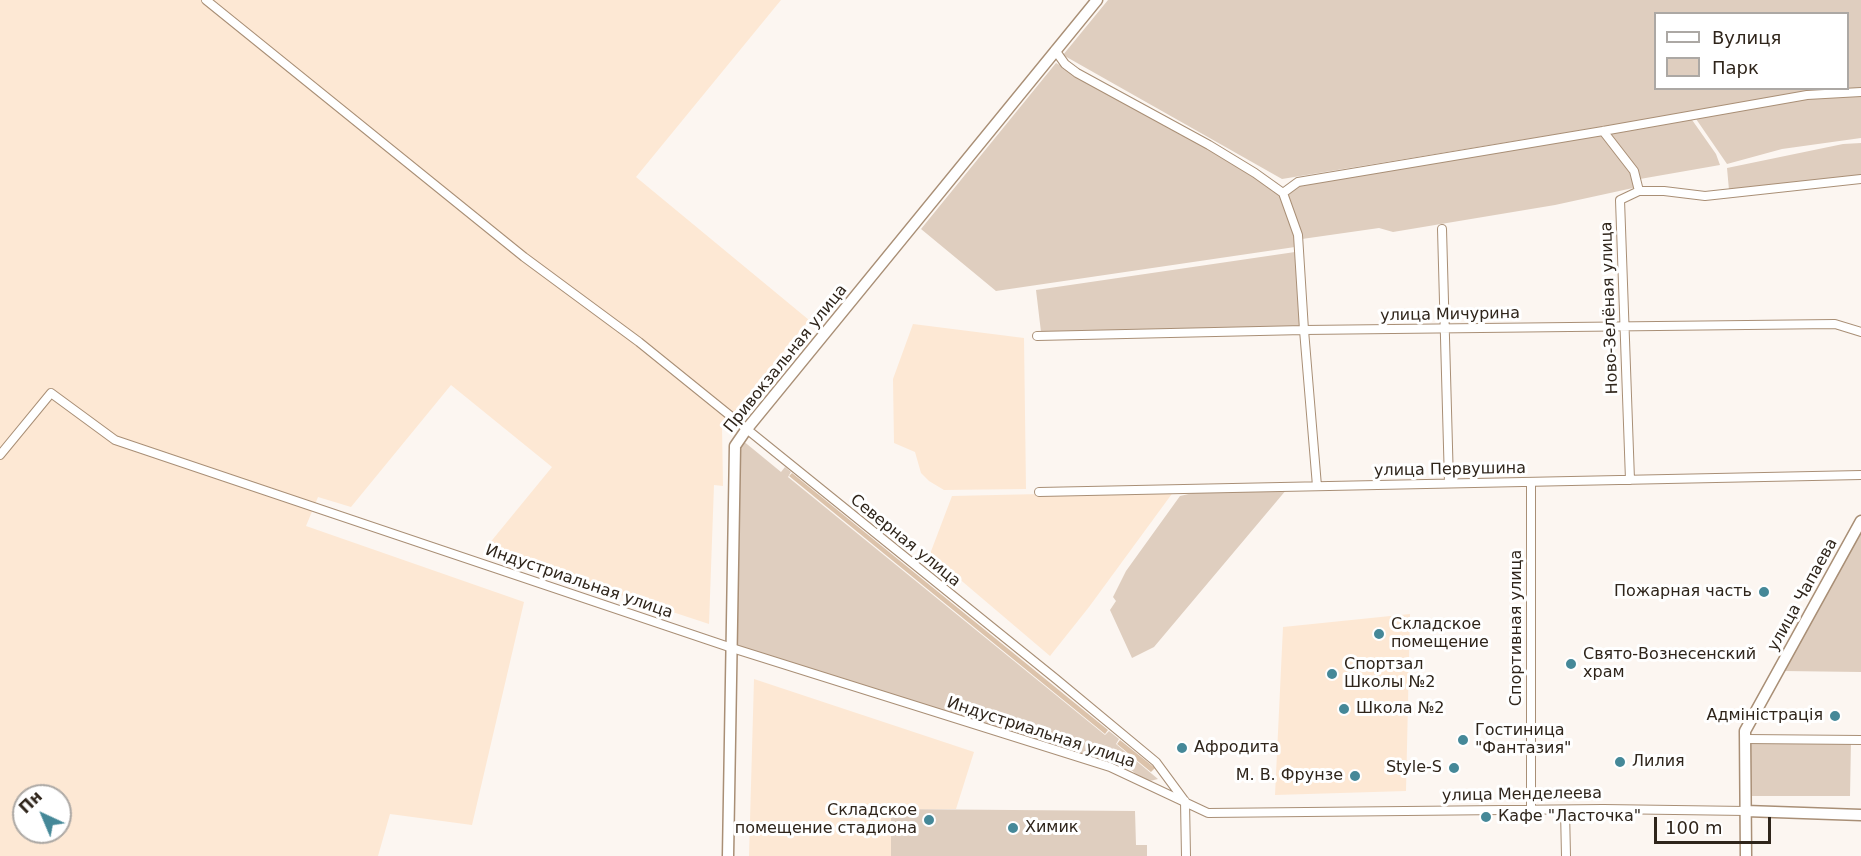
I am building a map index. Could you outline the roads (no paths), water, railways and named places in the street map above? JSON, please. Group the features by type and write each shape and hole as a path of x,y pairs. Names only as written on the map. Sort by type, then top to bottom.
{"main road":[{"name":"Привокзальная улица","path":"728,856 735,446 1097,0"},
{"name":"улица Чапаева","path":"1746,856 1745,731 1861,521"},
{"name":"улица Менделеева","path":"1746,811 1861,815"}],"street":[{"name":"Северная улица","path":"206,0 524,257 598,311 1156,762 1185,801"},
{"path":"1055,50 1065,64 1077,73 1209,145 1255,172 1283,193 1298,235 1317,486"},
{"path":"1283,193 1298,182 1807,95 1861,92"},
{"path":"1603,131 1634,171 1639,191 1664,190 1705,196 1861,179"},
{"name":"Ново-Зелёная улица","path":"1630,480 1620,200 1639,191"},
{"path":"1442,229 1449,483"},
{"name":"улица Мичурина","path":"1037,336 1304,330 1835,324 1861,332"},
{"name":"Индустриальная улица","path":"0,455 51,393 115,440 732,648 1110,767 1185,801"},
{"name":"улица Первушина","path":"1039,492 1861,475"},
{"name":"Спортивная улица","path":"1530,482 1531,810"},
{"path":"1746,739 1861,740"},
{"path":"1185,801 1186,856"},
{"name":"улица Менделеева","path":"1185,801 1208,813 1746,811"},
{"path":"1565,810 1566,856"}],"place":[{"name":"Пожарная часть","path":"1764,592"},
{"name":"Складское помещение","path":"1379,634"},
{"name":"Свято-Вознесенский храм","path":"1571,664"},
{"name":"Спортзал Школы №2","path":"1332,674"},
{"name":"Школа №2","path":"1344,709"},
{"name":"Адміністрація","path":"1835,716"},
{"name":"Гостиница \"Фантазия\"","path":"1463,740"},
{"name":"Афродита","path":"1182,748"},
{"name":"Лилия","path":"1620,762"},
{"name":"Style-S","path":"1454,768"},
{"name":"М. В. Фрунзе","path":"1355,776"},
{"name":"Кафе \"Ласточка\"","path":"1486,817"},
{"name":"Складское помещение стадиона","path":"929,820"},
{"name":"Химик","path":"1013,828"}]}
